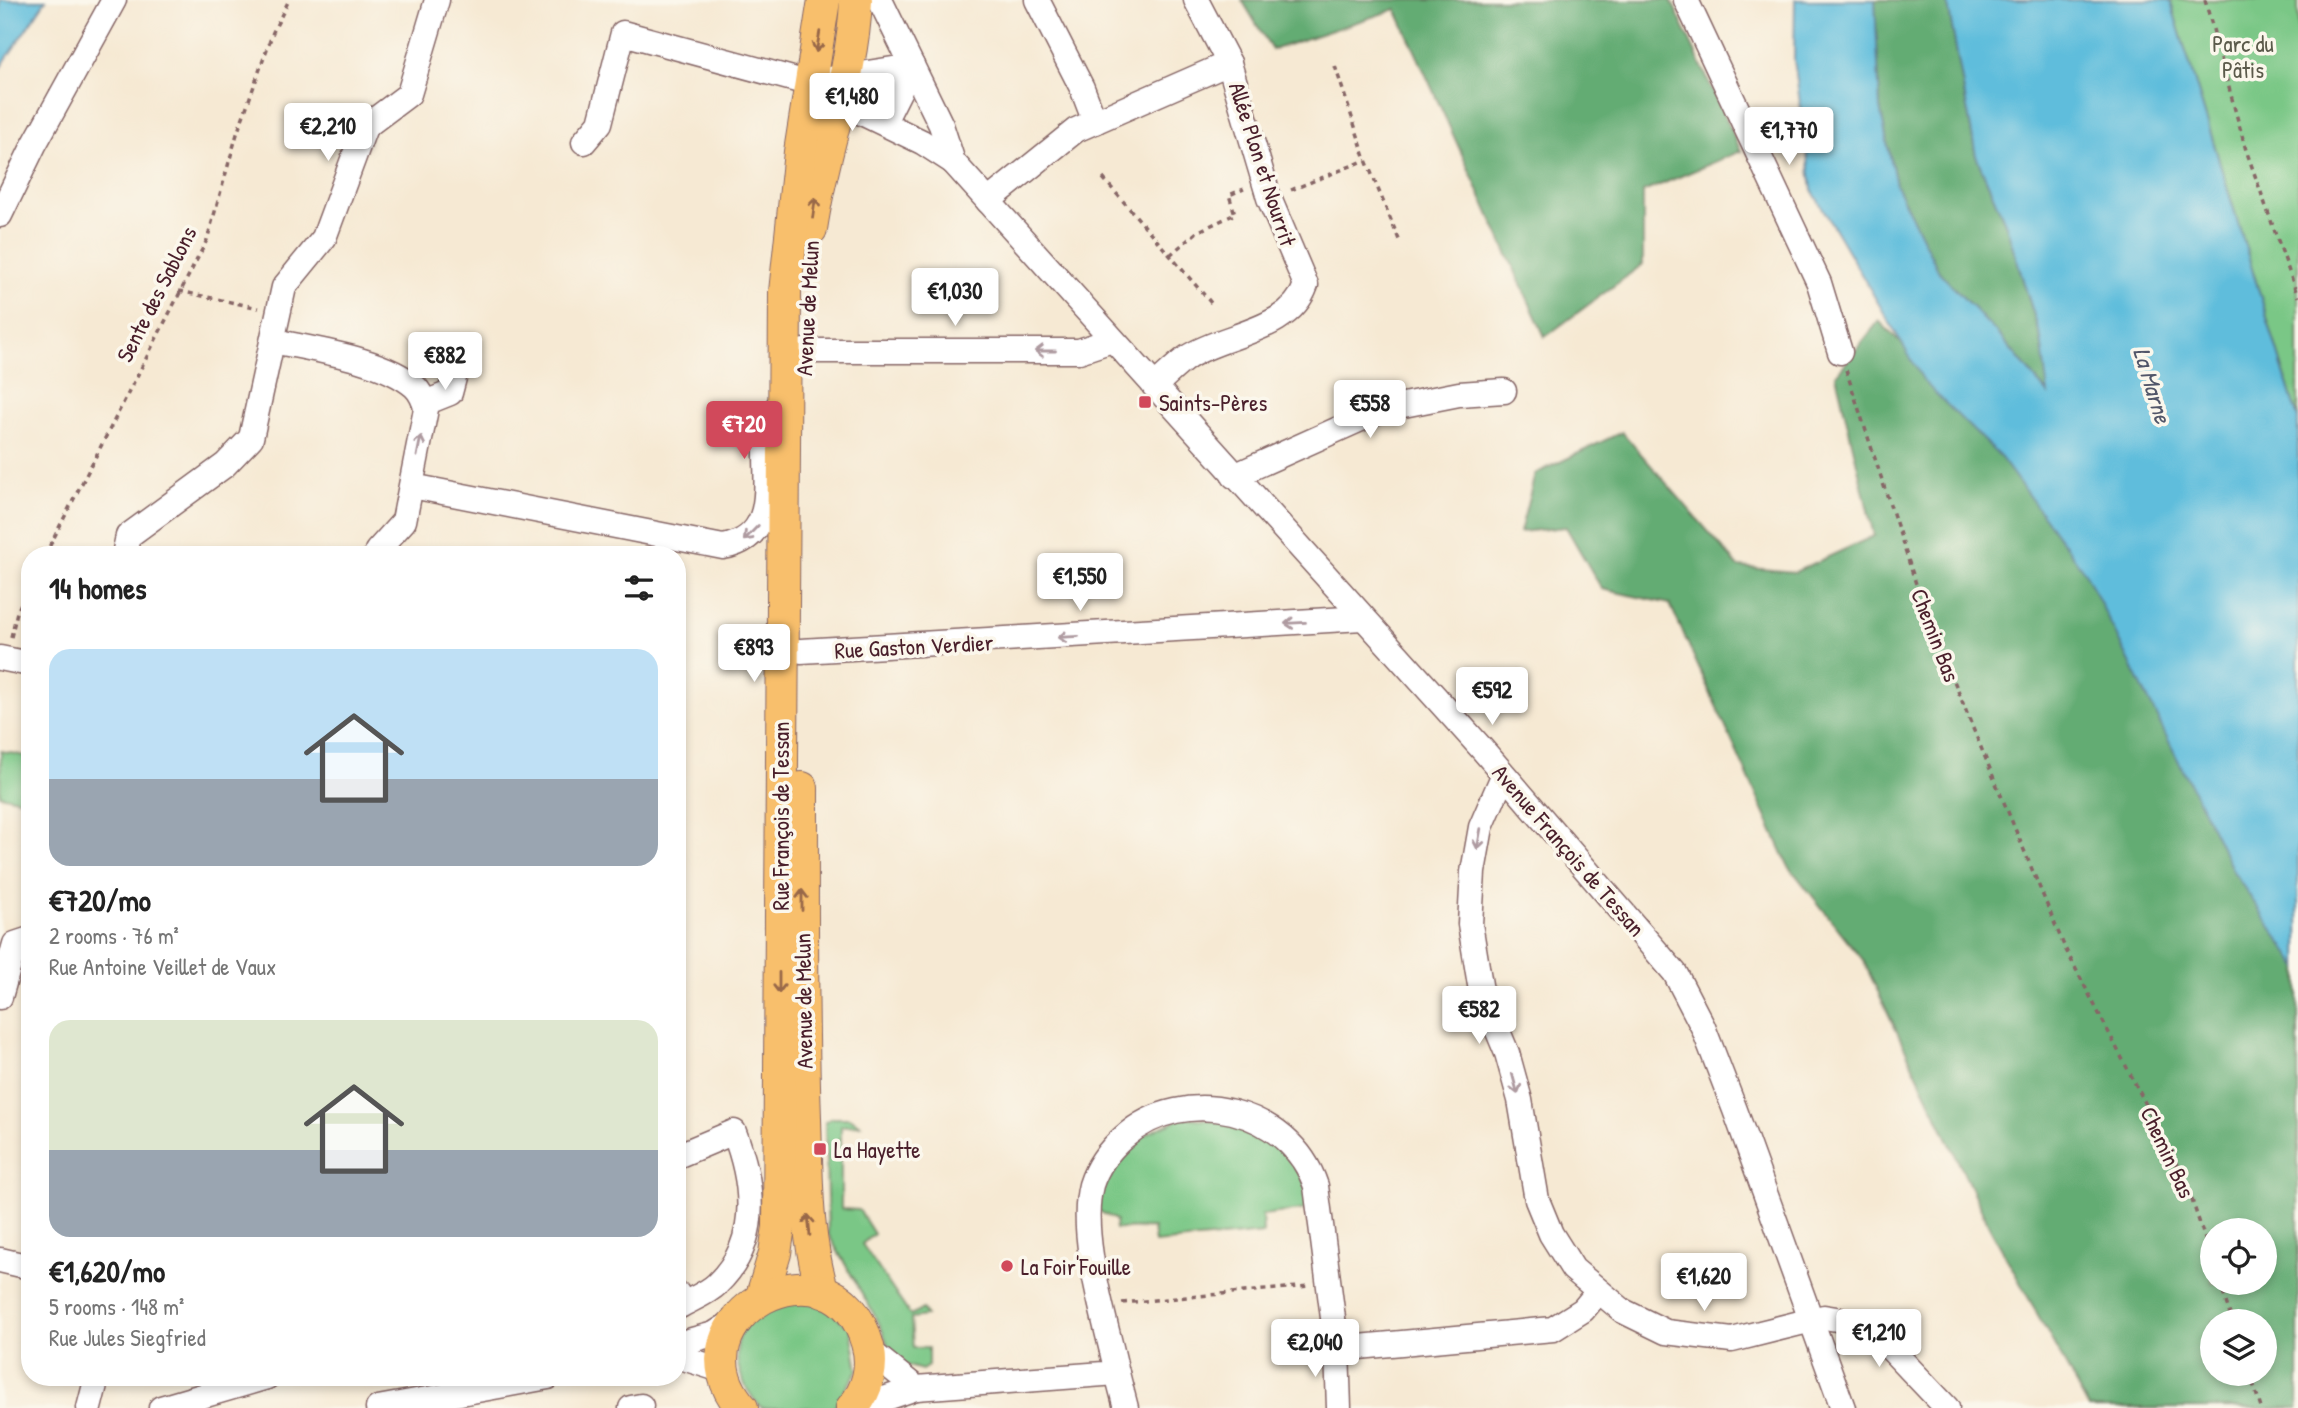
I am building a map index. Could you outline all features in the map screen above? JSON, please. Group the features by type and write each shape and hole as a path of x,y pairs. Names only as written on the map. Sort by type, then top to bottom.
{"main road":[{"name":"Rue François de Tessan","path":"762,1296 775,1253 779,1227 782,400 789,239 824,0"},
{"name":"Avenue de Melun","path":"823,1292 812,1257 808,1223 803,1045 801,651 804,292 816,194 843,88 856,0"},
{"path":"730,1395 726,1344 736,1320 762,1296 782,1289 802,1287 823,1292 840,1301 854,1314 864,1331 869,1350 868,1406"}],"street":[{"path":"0,215 34,145 114,0"},
{"path":"126,546 128,536 225,465 251,438 284,287 324,238 365,127 409,94 437,0"},
{"path":"880,0 941,125 953,162"},
{"path":"1037,0 1082,88 1095,122"},
{"name":"Allée Plon et Nourrit","path":"1154,386 1188,357 1282,316 1300,303 1306,285 1269,198 1230,63 1196,0"},
{"path":"1686,0 1819,283 1840,352"},
{"path":"584,142 600,123 623,33 811,84 843,88 912,66"},
{"path":"988,201 1076,131 1230,63"},
{"path":"884,122 912,66"},
{"path":"843,88 884,122 953,162"},
{"name":"Avenue François de Tessan","path":"953,162 1363,618 1675,973 1703,1027 1843,1408"},
{"path":"804,351 1079,351 1112,340"},
{"path":"274,341 375,366 397,375 416,387 425,403 426,410 404,521 384,546"},
{"path":"425,403 450,393 460,355"},
{"path":"1234,476 1383,409 1459,394 1504,391"},
{"path":"412,486 723,547 746,539 761,521 766,501 766,425 782,400"},
{"name":"Rue Gaston Verdier","path":"801,651 1363,618"},
{"path":"3,659 21,662"},
{"path":"1503,776 1481,827 1473,872 1470,924 1481,991 1507,1053 1520,1100 1537,1200 1551,1234 1573,1269 1623,1311 1666,1332 1732,1340 1824,1317 1867,1324 1947,1408"},
{"path":"0,997 15,944 21,942"},
{"path":"1126,1408 1088,1234 1087,1208 1092,1183 1100,1164 1113,1146 1133,1129 1155,1116 1200,1107 1252,1118 1299,1151 1316,1186 1337,1349 1339,1408"},
{"path":"686,1152 734,1132 752,1191 749,1227 736,1262 716,1286 686,1303"},
{"path":"0,1260 21,1265"},
{"path":"1337,1349 1553,1329 1583,1310 1598,1292"},
{"path":"686,1342 714,1334 736,1320"},
{"path":"869,1350 917,1398"},
{"path":"686,1363 730,1395"},
{"path":"868,1406 1117,1373"},
{"path":"92,1407 96,1386"},
{"path":"161,1408 236,1386"},
{"path":"379,1408 499,1386"},
{"path":"457,1408 528,1386"}],"path":[{"name":"Sente des Sablons","path":"50,546 207,240 237,134 273,32 289,0"},
{"path":"2205,0 2246,150 2298,297"},
{"path":"1335,66 1366,160 1400,242"},
{"path":"1170,255 1197,232 1236,214 1229,195 1252,186 1257,202 1366,160"},
{"path":"1103,178 1212,304"},
{"path":"179,291 279,312"},
{"name":"Chemin Bas","path":"1840,352 1919,593 1972,726 2066,948 2186,1182 2200,1224"},
{"path":"3,659 21,602"},
{"path":"1102,1305 1330,1284"},
{"path":"2254,1386 2261,1408"}],"green space":[{"path":"1242,0 1671,0 1741,151 1643,192 1643,264 1545,337 1396,9 1272,50"},
{"path":"1875,0 1947,0 1976,156 2006,225 2041,338 2049,395 2004,341 1939,272 1896,185 1880,108"},
{"name":"Parc du Pâtis","path":"2170,0 2298,0 2298,419"},
{"path":"1879,321 1960,401 2072,537 2298,929 2298,1408 2089,1408 1989,1226 1863,960 1788,865 1670,604 1602,589 1566,527 1520,532 1535,474 1622,432 1739,567 1795,572 1874,536 1836,375"},
{"path":"1,751 21,755 21,800 0,795"},
{"path":"1184,1117 1247,1125 1292,1155 1307,1186 1309,1209 1262,1215 1263,1233 1155,1243 1153,1228 1115,1229 1116,1220 1097,1210 1108,1172 1116,1159 1136,1140"},
{"path":"832,1118 850,1118 860,1125 841,1126 841,1209 859,1210 874,1234 862,1244 910,1315 923,1309 926,1316 911,1318 913,1348 928,1348 928,1366 922,1370 901,1364 892,1355 880,1325 828,1234 825,1122"},
{"path":"779,1301 820,1302 851,1329 858,1370 833,1408 762,1408 742,1379 737,1357 741,1334 750,1321"}],"water":[{"path":"0,0 46,0 0,68"},
{"name":"La Marne","path":"1795,0 1875,0 1880,108 1896,185 1939,272 2004,341 2048,394 2041,338 2006,225 1976,156 1947,0 2170,0 2298,419 2298,967 2234,873 2086,574 2001,458 1925,383 1812,190 1794,60"}],"place":[{"name":"Saints-Pères","path":"1145,402"},
{"name":"La Hayette","path":"820,1149"},
{"name":"La Foir'Fouille","path":"1007,1266"}]}
